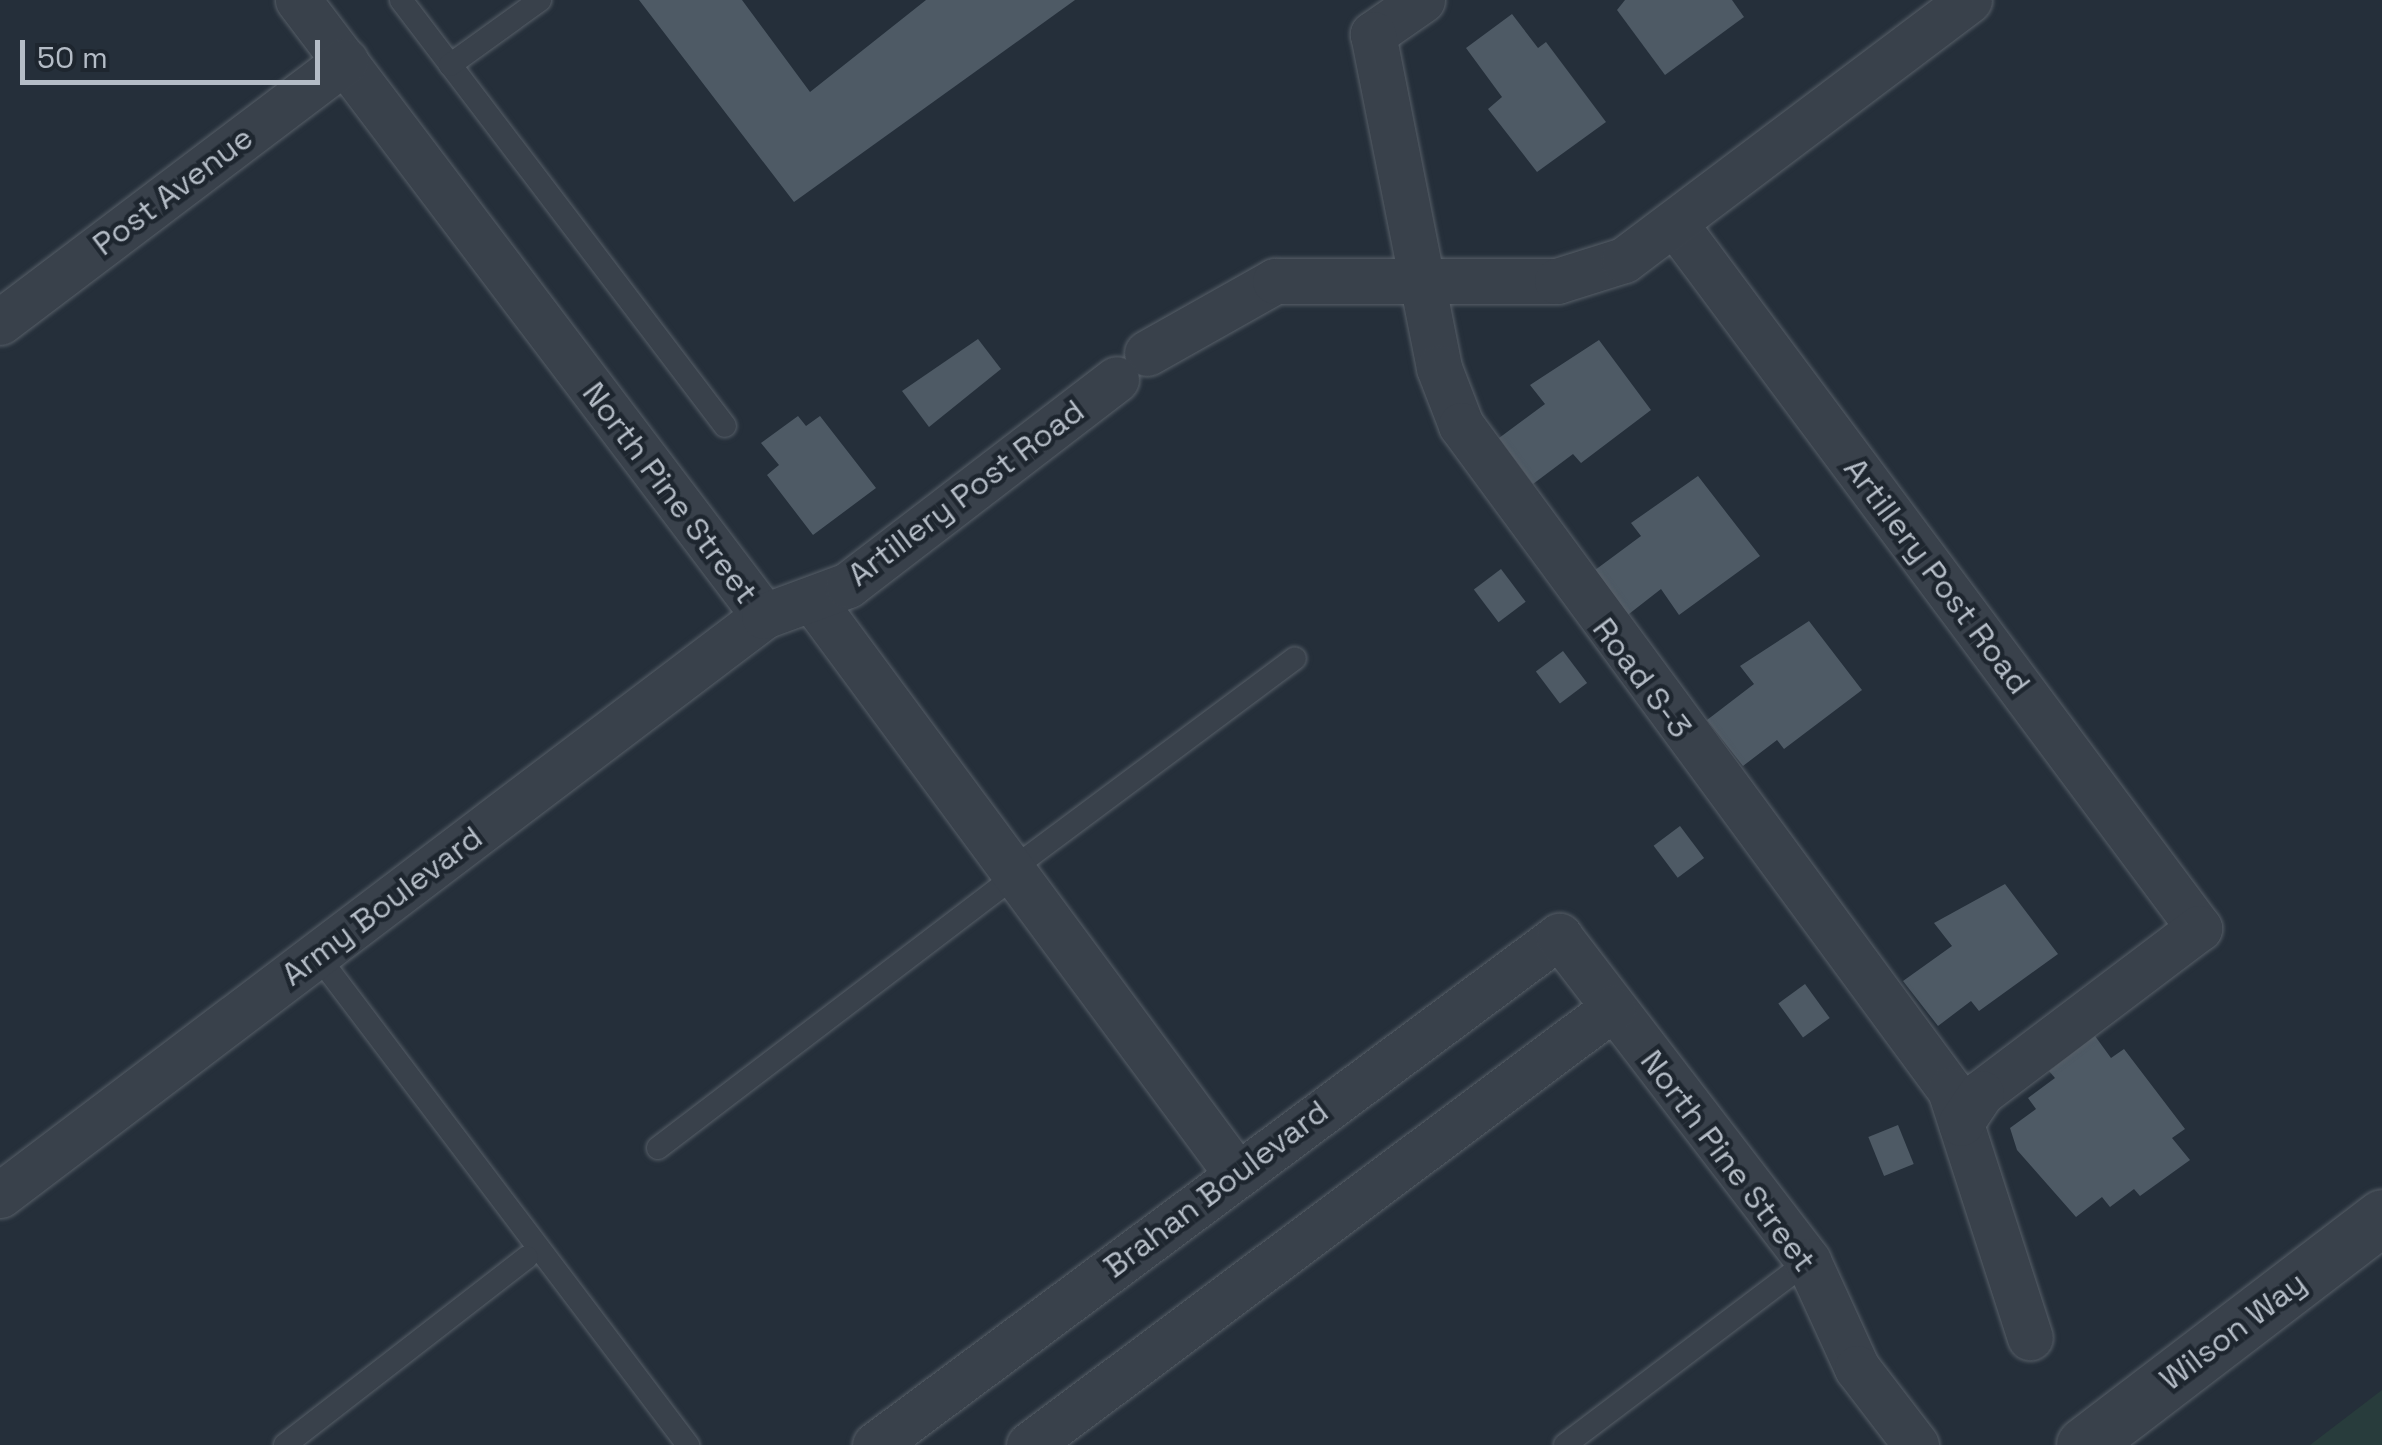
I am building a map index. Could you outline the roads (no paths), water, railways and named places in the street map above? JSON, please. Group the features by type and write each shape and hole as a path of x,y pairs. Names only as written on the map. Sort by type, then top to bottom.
{"street":[{"name":"North Pine Street","path":"298,0 764,616 814,602"},
{"name":"Road S-3","path":"1422,0 1367,17 1438,368 1481,462 1950,1090 2030,1336"},
{"name":"Artillery Post Road","path":"814,602 1132,366 1275,281 1556,280 1624,260 1969,0"},
{"name":"Post Avenue","path":"0,322 345,61"},
{"name":"Artillery Post Road","path":"1674,224 2199,928 1980,1093 1961,1123"},
{"path":"814,602 1236,1173"},
{"name":"Army Boulevard","path":"0,1195 764,616"},
{"name":"North Pine Street","path":"1559,936 1808,1260 1857,1368 1916,1445"},
{"name":"Brahan Boulevard","path":"875,1445 1559,936"},
{"path":"1029,1445 1613,1008"},
{"name":"Wilson Way","path":"2084,1445 2382,1217"}],"lane":[{"path":"400,0 725,426"},
{"path":"450,65 540,0"},
{"path":"658,1148 1295,658"},
{"path":"317,955 688,1445"},
{"path":"285,1445 527,1258"},
{"path":"1565,1445 1808,1260"}]}
